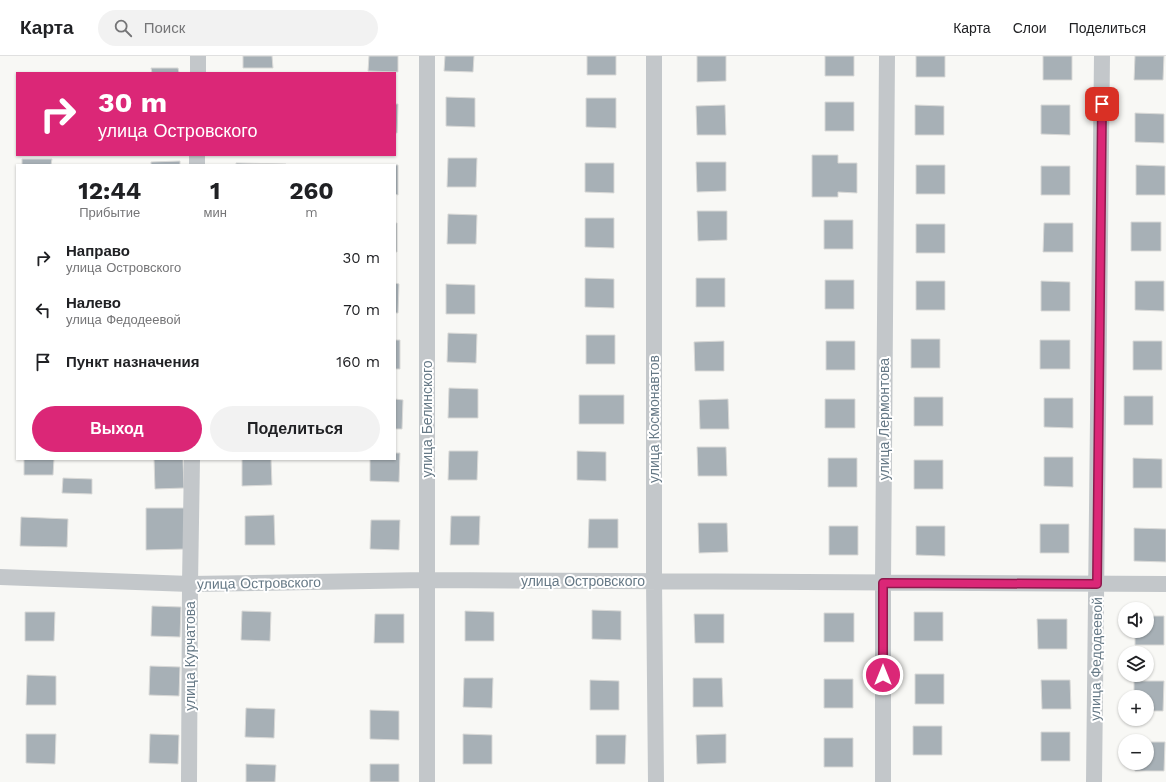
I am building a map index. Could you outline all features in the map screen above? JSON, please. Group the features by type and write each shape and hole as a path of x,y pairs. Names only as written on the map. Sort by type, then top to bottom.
{"street":[{"path":"198,56 198,72"},
{"name":"улица Белинского","path":"427,56 427,782"},
{"name":"улица Космонавтов","path":"654,56 654,581 656,782"},
{"name":"улица Лермонтова","path":"883,782 887,56"},
{"name":"улица Федодеевой","path":"1094,782 1102,56"},
{"name":"улица Курчатова","path":"189,782 192,460"},
{"name":"улица Островского","path":"0,577 190,584 426,580 1166,584"}],"building":[{"path":"243,56 272,56 273,68 243,68"},
{"path":"369,56 398,56 398,72 368,71"},
{"path":"445,56 474,56 473,72 444,71"},
{"path":"587,56 616,56 616,75 587,75"},
{"path":"697,56 726,56 726,81 697,82"},
{"path":"825,56 854,56 854,76 825,76"},
{"path":"916,56 945,56 945,77 916,77"},
{"path":"1043,56 1072,56 1072,80 1043,80"},
{"path":"1135,56 1164,56 1163,80 1134,80"},
{"path":"151,68 178,68 179,72 152,72"},
{"path":"446,97 475,98 475,127 446,126"},
{"path":"586,98 616,98 616,128 586,127"},
{"path":"825,102 854,102 854,131 825,131"},
{"path":"396,104 398,104 397,133"},
{"path":"725,105 726,135 697,135 696,106"},
{"path":"915,105 944,106 944,135 915,135"},
{"path":"1041,105 1070,105 1070,135 1041,134"},
{"path":"1135,113 1164,114 1164,143 1135,142"},
{"path":"812,155 838,155 838,163 857,163 857,193 838,192 838,197 812,197"},
{"path":"448,158 477,158 476,187 447,187"},
{"path":"22,159 52,159 51,164 22,164"},
{"path":"180,161 180,164 151,164 151,162"},
{"path":"696,162 726,162 726,191 697,192"},
{"path":"236,163 286,164 236,164"},
{"path":"585,163 614,163 614,193 585,192"},
{"path":"396,165 398,165 398,195 396,194"},
{"path":"916,165 945,165 945,194 916,194"},
{"path":"1136,165 1165,166 1165,195 1136,195"},
{"path":"1041,166 1070,166 1070,195 1041,195"},
{"path":"697,211 727,211 727,240 698,241"},
{"path":"448,214 477,215 476,244 447,244"},
{"path":"585,218 614,218 614,248 585,247"},
{"path":"824,220 853,220 853,249 824,249"},
{"path":"1131,222 1161,222 1161,251 1131,251"},
{"path":"396,223 397,223 396,252"},
{"path":"1044,223 1073,223 1073,252 1043,252"},
{"path":"916,224 945,224 945,253 916,253"},
{"path":"585,278 614,279 614,308 585,307"},
{"path":"696,278 725,278 725,307 696,307"},
{"path":"825,280 854,280 854,309 825,309"},
{"path":"916,281 945,281 945,310 916,310"},
{"path":"1041,281 1070,282 1070,311 1041,311"},
{"path":"1135,281 1164,281 1164,311 1135,310"},
{"path":"396,283 399,284 398,313 396,313"},
{"path":"446,284 475,285 475,314 446,314"},
{"path":"448,333 477,334 476,363 447,362"},
{"path":"586,335 615,335 615,364 586,364"},
{"path":"911,339 940,339 940,368 911,368"},
{"path":"396,340 400,340 400,369 396,369"},
{"path":"1040,340 1070,340 1070,369 1040,369"},
{"path":"724,341 724,371 695,371 694,342"},
{"path":"826,341 855,341 855,370 826,370"},
{"path":"1133,341 1162,341 1162,370 1133,370"},
{"path":"449,388 478,389 478,418 448,418"},
{"path":"579,395 624,395 624,424 579,424"},
{"path":"1124,396 1153,396 1153,425 1124,425"},
{"path":"914,397 943,397 943,426 914,426"},
{"path":"1044,398 1073,398 1073,428 1044,427"},
{"path":"396,399 403,400 402,429 396,429"},
{"path":"728,399 729,429 700,429 699,400"},
{"path":"825,399 855,399 855,428 825,428"},
{"path":"697,447 726,447 727,476 698,476"},
{"path":"449,451 478,451 477,480 448,480"},
{"path":"577,451 606,452 606,481 577,480"},
{"path":"396,453 400,453 399,482 370,481 370,460 396,460"},
{"path":"1044,457 1073,457 1073,487 1044,486"},
{"path":"828,458 857,458 857,487 828,487"},
{"path":"1133,458 1162,459 1162,488 1133,488"},
{"path":"24,460 54,460 53,475 24,475"},
{"path":"154,460 183,460 184,488 155,489"},
{"path":"242,460 271,460 272,485 242,486"},
{"path":"914,460 943,460 943,489 914,489"},
{"path":"63,478 92,479 92,494 62,493"},
{"path":"146,508 185,508 186,549 146,550"},
{"path":"274,515 275,545 245,545 245,516"},
{"path":"451,516 480,516 479,545 450,545"},
{"path":"21,517 68,519 67,547 20,546"},
{"path":"589,519 618,519 618,548 588,548"},
{"path":"371,520 400,520 399,550 370,549"},
{"path":"698,523 727,523 728,552 699,553"},
{"path":"1040,524 1069,524 1069,553 1040,553"},
{"path":"829,526 858,526 858,555 829,555"},
{"path":"916,526 945,526 945,556 916,555"},
{"path":"1134,528 1166,529 1166,562 1134,561"},
{"path":"152,606 181,607 180,637 151,636"},
{"path":"592,610 621,611 621,640 592,639"},
{"path":"242,611 271,612 270,641 241,640"},
{"path":"465,611 494,612 494,641 465,641"},
{"path":"25,612 55,612 54,641 25,641"},
{"path":"914,612 943,612 943,641 914,641"},
{"path":"824,613 854,613 854,642 824,642"},
{"path":"375,614 404,614 404,643 374,643"},
{"path":"694,614 724,614 724,643 695,643"},
{"path":"1154,616 1164,616 1164,645 1135,645 1135,638 1154,638"},
{"path":"1037,619 1067,619 1067,649 1038,649"},
{"path":"150,666 180,667 179,696 149,695"},
{"path":"915,674 944,674 944,704 915,704"},
{"path":"27,675 56,676 56,705 26,705"},
{"path":"464,678 493,678 492,708 463,707"},
{"path":"693,678 722,678 723,707 693,707"},
{"path":"824,679 853,679 853,708 824,708"},
{"path":"590,680 619,681 619,710 590,710"},
{"path":"1041,680 1070,680 1071,709 1042,709"},
{"path":"1164,681 1163,711 1154,711 1154,690 1134,690 1134,682"},
{"path":"246,708 275,709 274,738 245,737"},
{"path":"370,710 399,711 399,740 370,739"},
{"path":"913,726 942,726 942,755 913,755"},
{"path":"1041,732 1070,732 1070,761 1041,761"},
{"path":"26,734 56,734 55,764 26,763"},
{"path":"150,734 179,735 178,764 149,763"},
{"path":"463,734 492,735 492,764 463,764"},
{"path":"726,734 726,763 697,764 696,735"},
{"path":"596,735 626,735 625,764 596,764"},
{"path":"824,738 853,738 853,767 824,767"},
{"path":"1154,742 1165,742 1164,771 1135,771 1154,770"},
{"path":"246,764 276,765 275,782 246,782"},
{"path":"370,764 399,764 399,782 370,782"}],"route":[{"path":"883,675 883,583 1097,584 1102,104"}]}
